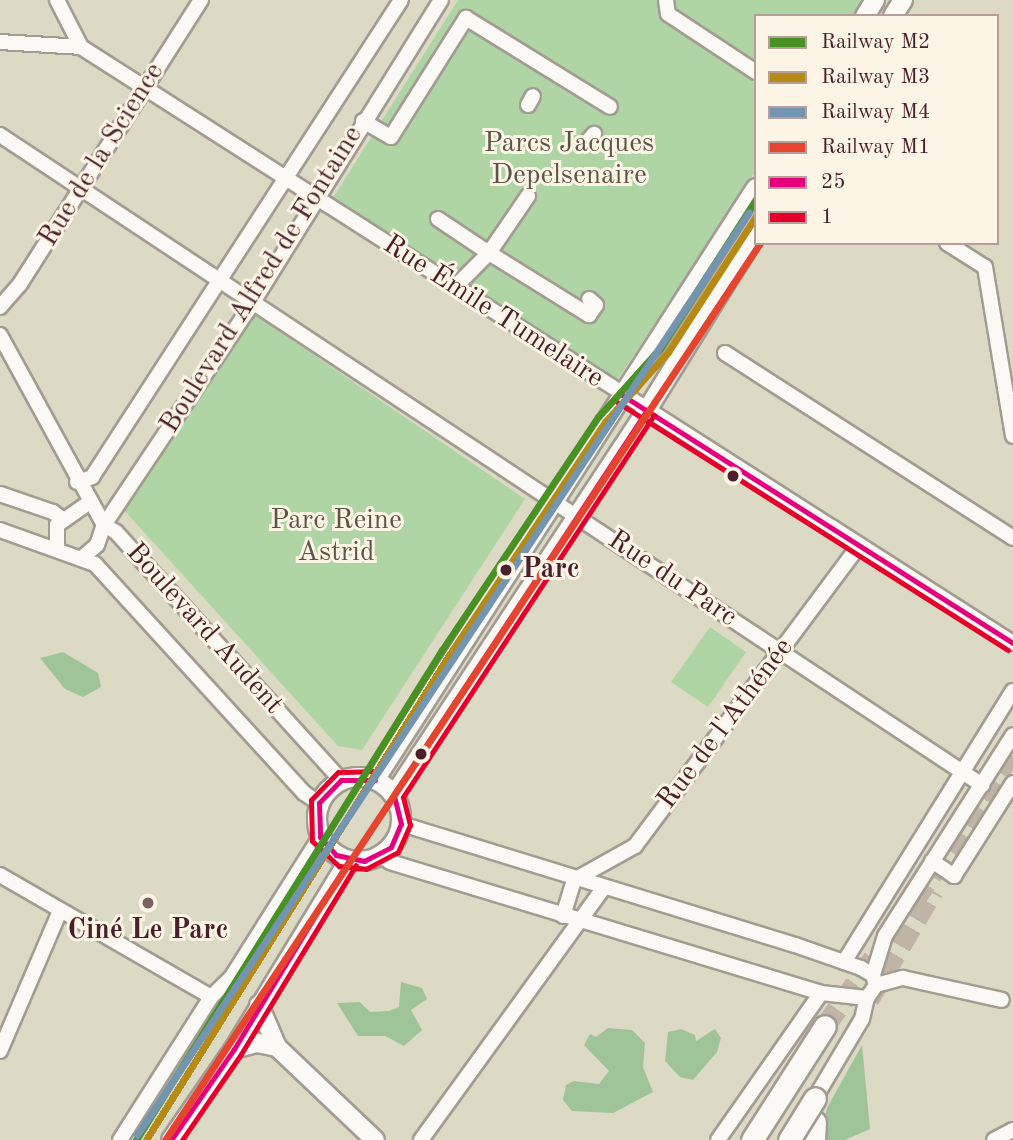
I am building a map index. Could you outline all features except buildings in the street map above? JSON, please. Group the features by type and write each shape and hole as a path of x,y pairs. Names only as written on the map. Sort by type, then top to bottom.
{"highway":[{"path":"752,1140 825,1026"},
{"path":"789,1140 815,1098"}],"main road":[{"path":"375,780 754,191"},
{"path":"394,795 575,515 647,410 754,237"},
{"path":"341,780 375,780 394,795 401,824 381,855 349,860 330,850 320,837 319,803 341,780"},
{"path":"171,1140 234,1049 349,860"},
{"path":"260,1005 277,1047 375,1140"},
{"path":"234,1049 257,1043 277,1047"}],"street":[{"path":"57,0 81,47"},
{"name":"Rue de la Science","path":"0,307 20,284 201,0"},
{"name":"Boulevard Alfred de Fontaine","path":"77,482 92,477 401,0"},
{"name":"Boulevard Alfred de Fontaine","path":"83,557 97,545 104,525 252,301 314,198 441,0"},
{"path":"666,0 668,14 754,71"},
{"path":"673,17 676,0"},
{"path":"363,121 391,137 466,18 610,107"},
{"path":"0,42 81,47"},
{"name":"Rue Émile Tumelaire","path":"81,47 1013,643"},
{"name":"Rue du Parc","path":"0,135 982,785"},
{"path":"455,287 489,253 528,197"},
{"path":"438,219 589,315 596,305 589,299"},
{"path":"950,245 985,267 1013,436"},
{"name":"Boulevard Audent","path":"0,335 77,482 104,525 119,536 341,780"},
{"path":"725,353 1013,538"},
{"path":"0,494 53,512 62,519"},
{"path":"57,547 55,532 62,519 89,502"},
{"name":"Boulevard Audent","path":"0,530 57,547 68,556 83,557 95,564 304,793 319,803"},
{"name":"Rue de l'Athénée","path":"574,880 635,846 859,545"},
{"path":"844,962 1013,691"},
{"path":"815,1098 862,1019 885,936 1013,735"},
{"path":"932,862 954,876 1013,783"},
{"path":"401,824 844,962 872,986"},
{"path":"120,1140 211,997 231,978 320,837"},
{"path":"381,855 390,862 581,922 821,993 872,986 903,978 1002,1000"},
{"path":"0,875 211,997"},
{"path":"564,916 574,880"},
{"path":"421,1140 604,887"},
{"path":"0,1051 60,911"},
{"path":"718,1140 821,993"},
{"path":"993,1140 1013,1130"}],"green space":[{"name":"Parcs Jacques Depelsenaire","path":"458,0 865,0 856,14 754,14 754,173 618,379 331,201"},
{"name":"Parc Reine Astrid","path":"252,313 525,499 362,750 338,746 123,509"},
{"path":"710,627 746,652 708,707 671,682"},
{"path":"63,652 98,673 101,687 83,697 65,689 40,658"},
{"path":"401,982 422,988 427,999 411,1010 422,1030 404,1046 385,1036 358,1036 337,1003 360,1002 370,1012 389,1011 399,1007"},
{"path":"608,1028 632,1030 645,1043 643,1067 653,1092 613,1113 572,1111 563,1100 566,1085 574,1081 599,1084 609,1071 584,1045 590,1034 596,1037"},
{"path":"681,1029 695,1035 696,1041 715,1029 721,1038 717,1052 693,1080 680,1077 665,1061 668,1032"},
{"path":"862,1045 870,1129 845,1140 820,1140 827,1108"}],"tunnel":[{"path":"914,901 1013,751"},
{"path":"869,999 933,891"},
{"path":"825,1026 877,953"}],"rail line":[{"name":"M2","path":"136,1140 442,650 598,417 661,347 754,202"},
{"name":"M4","path":"137,1135 749,212"},
{"name":"M3","path":"146,1140 449,655 605,422 668,352 754,219"},
{"name":"M1","path":"165,1140 759,245"}],"transit line":[{"name":"25","path":"622,395 1013,643"},
{"name":"1","path":"617,402 1008,650"},
{"name":"25","path":"394,795 647,410"},
{"name":"1","path":"375,771 338,772 311,800 312,841 339,866 366,869 398,852 410,825 403,797 654,415"},
{"name":"25","path":"375,780 341,780 319,803 320,837 336,855 364,861 391,847 401,824 394,795"},
{"name":"25","path":"171,1140 234,1049 349,860"},
{"name":"1","path":"182,1140 241,1054 356,865"}],"place":[{"name":"Parc","path":"506,570"},
{"name":"Ciné Le Parc","path":"148,903"}]}
